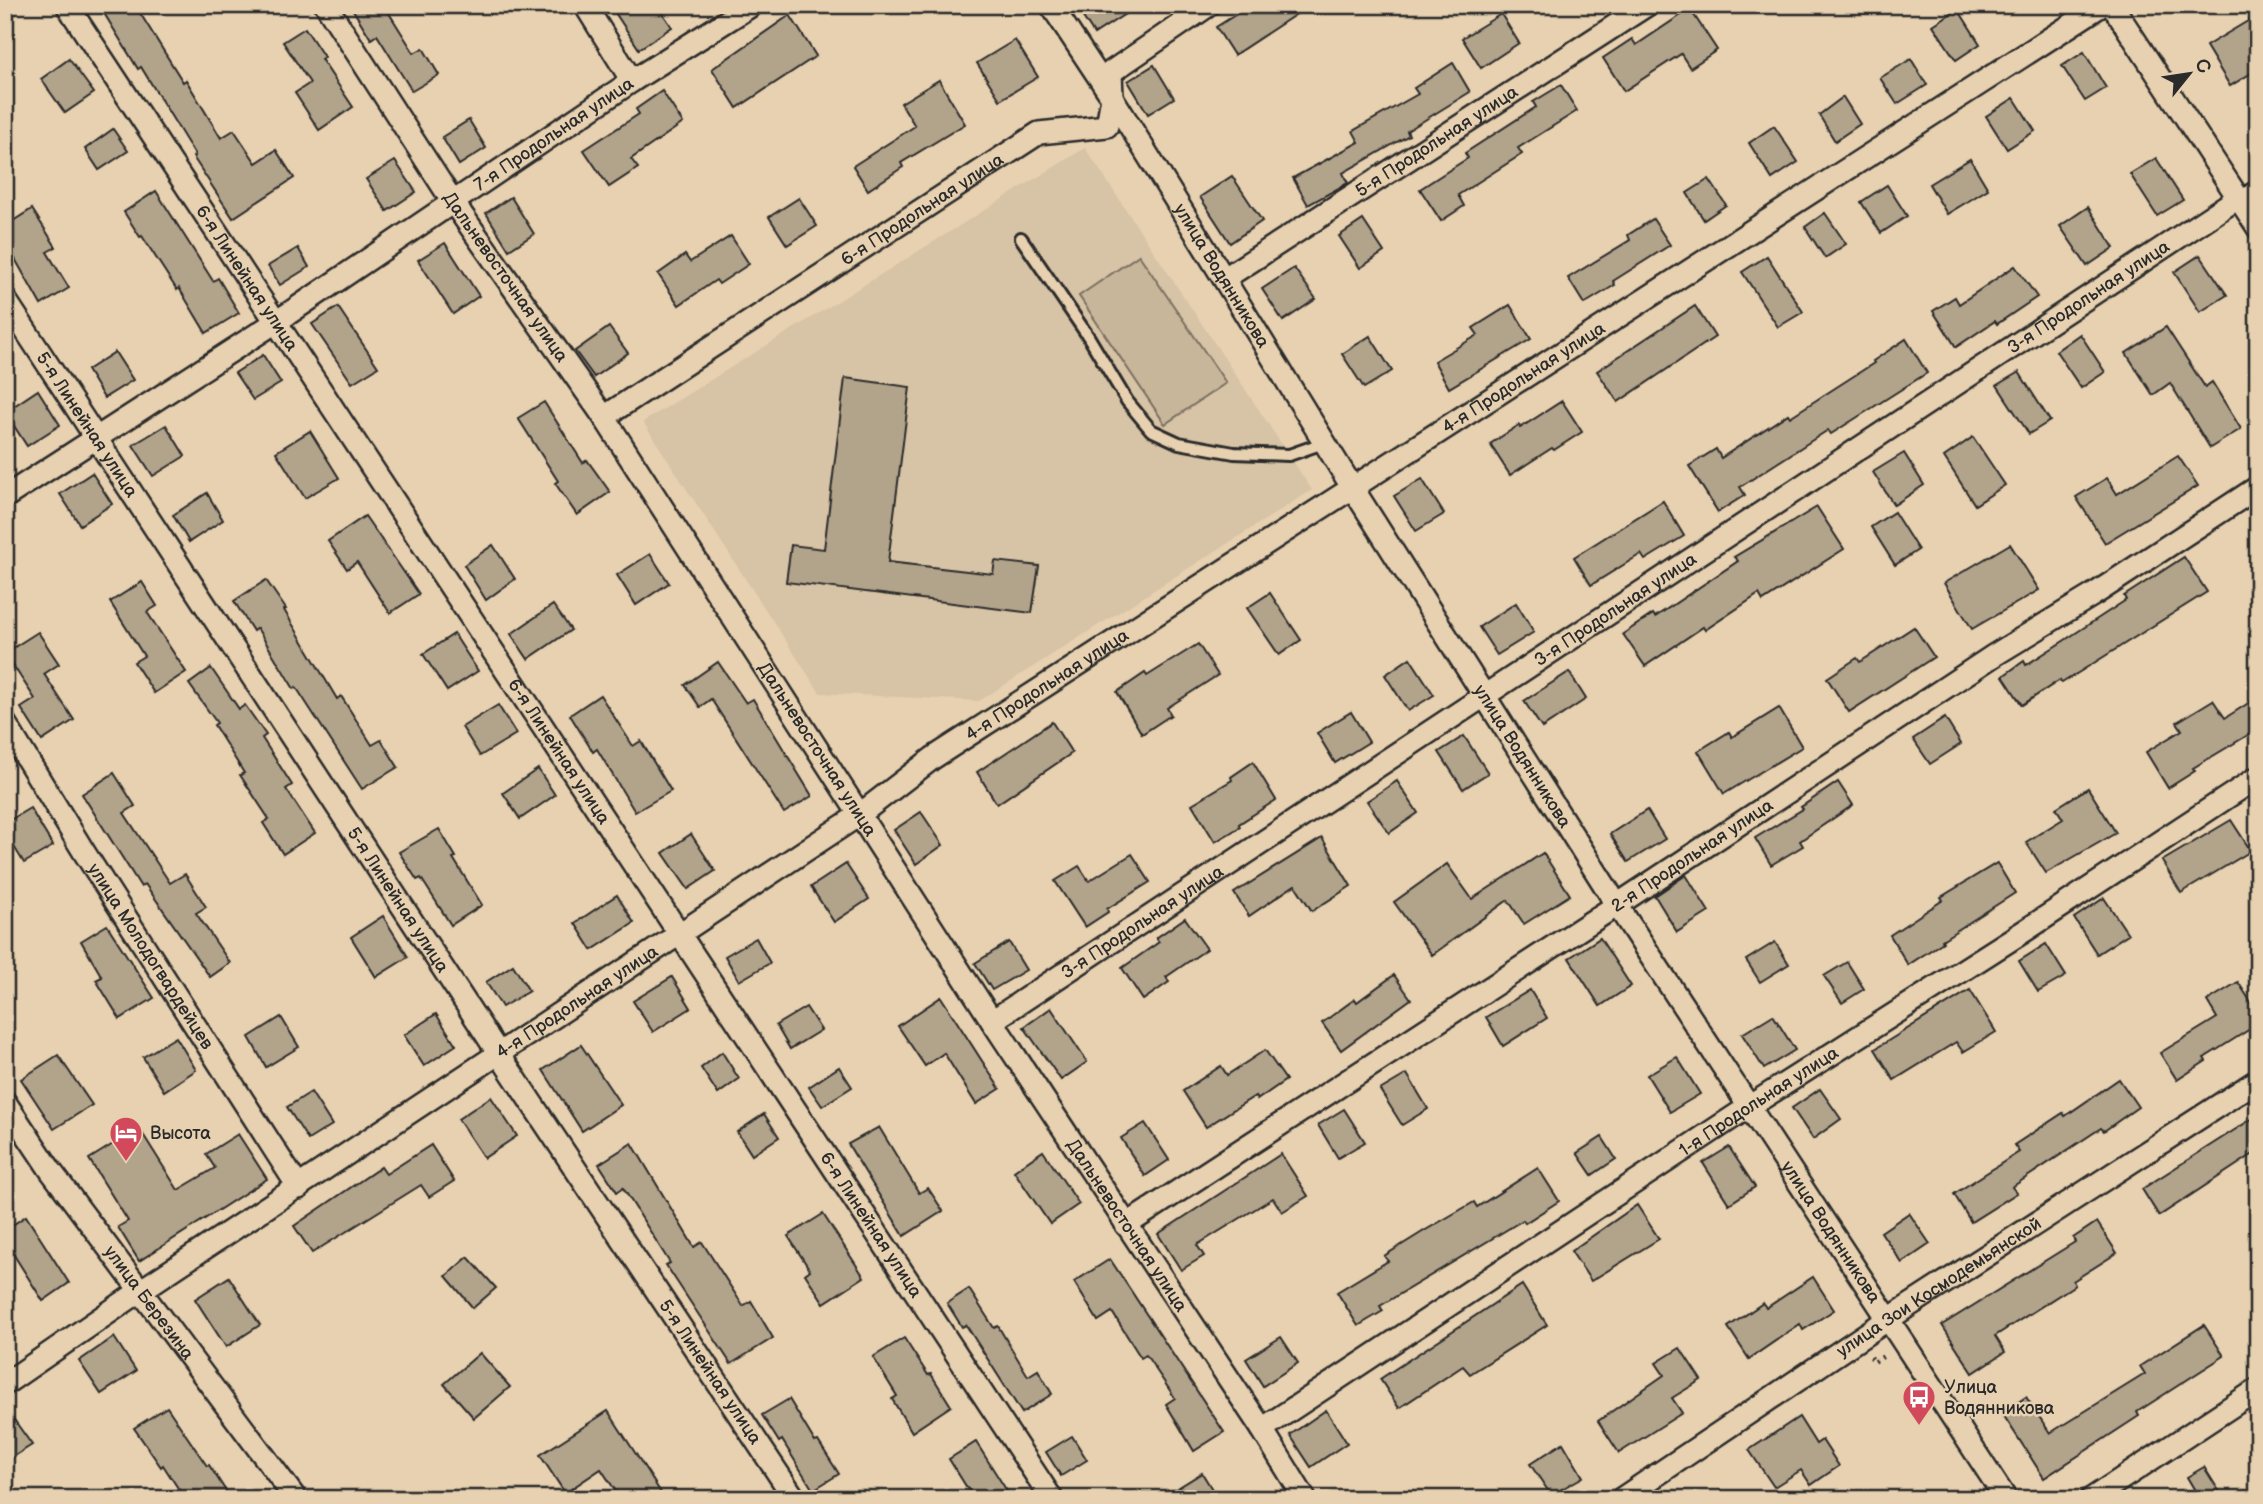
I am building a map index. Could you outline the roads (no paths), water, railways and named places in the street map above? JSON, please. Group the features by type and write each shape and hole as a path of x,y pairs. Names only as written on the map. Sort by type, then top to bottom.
{"street":[{"name":"6-я Линейная улица","path":"67,5 1052,1499"},
{"name":"Дальневосточная улица","path":"326,5 453,202 604,417 992,1021 1306,1499"},
{"path":"585,5 632,80"},
{"name":"7-я Продольная улица","path":"5,497 276,322 632,80 752,5"},
{"name":"улица Водянникова","path":"1051,5 1112,97 1352,487 1617,905 2006,1499"},
{"name":"6-я Продольная улица","path":"604,417 1039,133 1107,126 1112,97 1111,72 1209,5"},
{"name":"5-я Продольная улица","path":"1225,278 1647,5"},
{"name":"4-я Продольная улица","path":"5,1384 859,816 933,758 2102,5"},
{"path":"2112,5 2258,228"},
{"name":"3-я Продольная улица","path":"992,1021 2238,198"},
{"name":"5-я Линейная улица","path":"5,299 499,1054 795,1499"},
{"name":"2-я Продольная улица","path":"1126,1225 1993,656 2093,595 2258,487"},
{"name":"улица Молодогвардейцев","path":"5,723 83,852 299,1188"},
{"name":"1-я Продольная улица","path":"1262,1429 1750,1106 2026,930 2258,777"},
{"name":"улица Зои Космодемьянской","path":"1621,1499 1887,1320 2258,1080"},
{"name":"улица Березина","path":"5,1102 51,1171 296,1499"},
{"path":"2091,1499 2258,1389"}],"lane":[{"path":"2238,198 2258,186"},
{"path":"1021,238 1088,336 1127,401 1151,430 1179,443 1234,453 1289,455 1326,442"}],"place":[{"name":"Высота","path":"126,1163"},
{"name":"Улица Водянникова","path":"1919,1427"}]}
